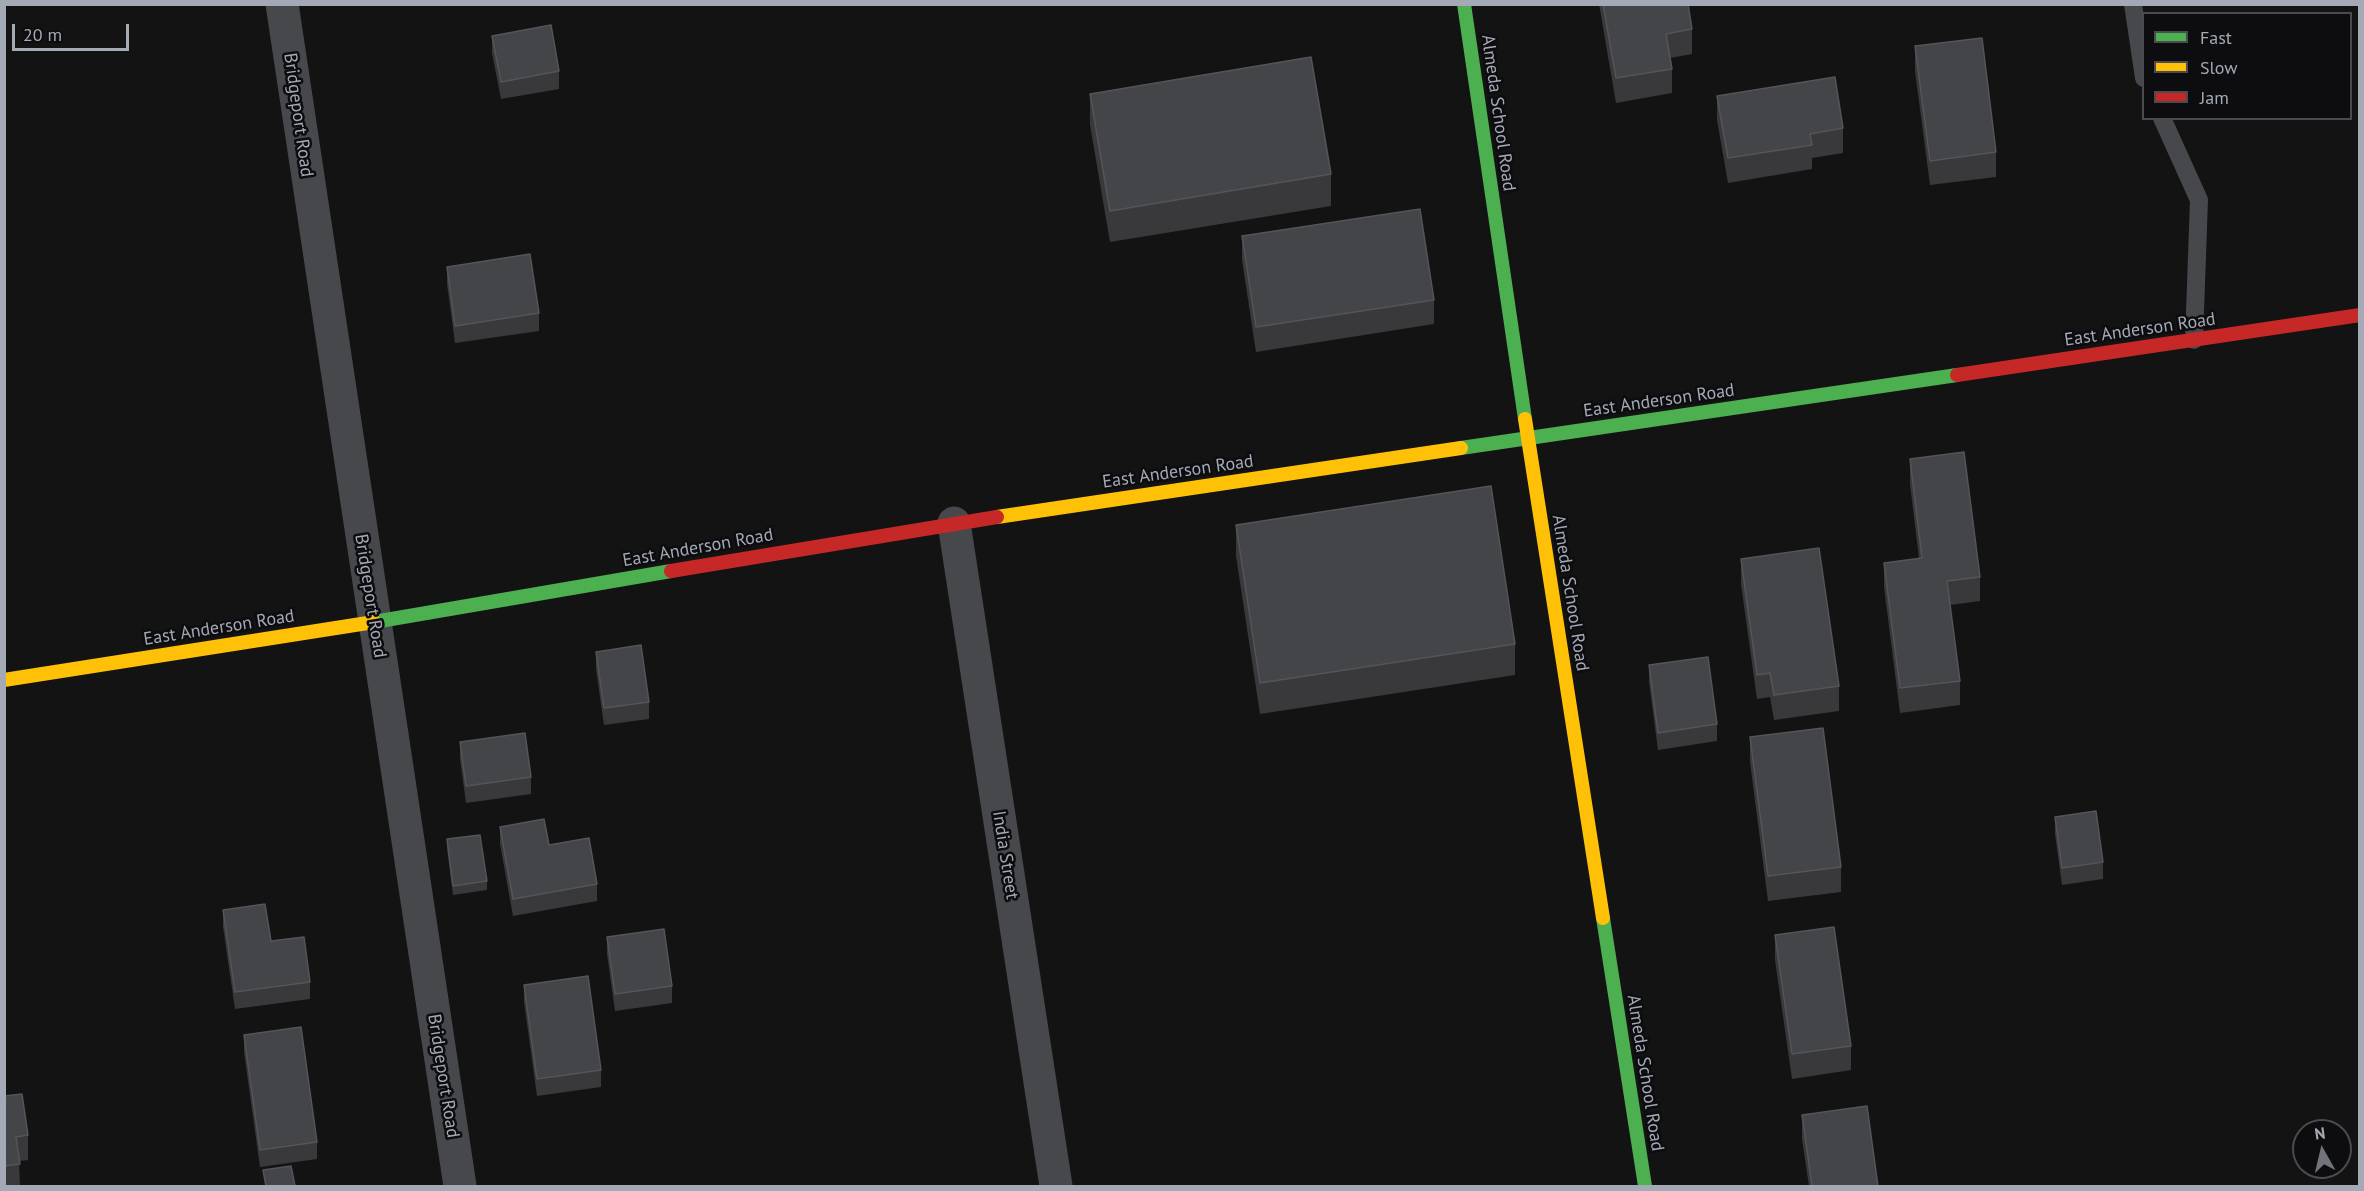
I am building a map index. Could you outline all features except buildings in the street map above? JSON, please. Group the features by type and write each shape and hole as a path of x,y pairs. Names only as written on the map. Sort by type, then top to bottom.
{"street":[{"name":"Bridgeport Road","path":"282,4 459,1186"},
{"name":"Almeda School Road","path":"1464,4 1528,439 1644,1186"},
{"name":"East Anderson Road","path":"4,680 374,622 954,523 2360,315"},
{"name":"India Street","path":"954,523 1056,1186"}],"lane":[{"path":"2133,4 2142,65"},
{"path":"2163,120 2199,200 2194,340"}],"traffic: fast":[{"path":"1464,4 1525,419"},
{"path":"1461,448 1957,375"},
{"path":"374,622 671,571"},
{"path":"1603,918 1645,1186"}],"traffic: slow":[{"path":"1525,419 1603,918"},
{"path":"997,517 1461,448"},
{"path":"4,680 374,622"}],"traffic: jam":[{"path":"1957,375 2360,315"},
{"path":"671,571 997,517"}]}
